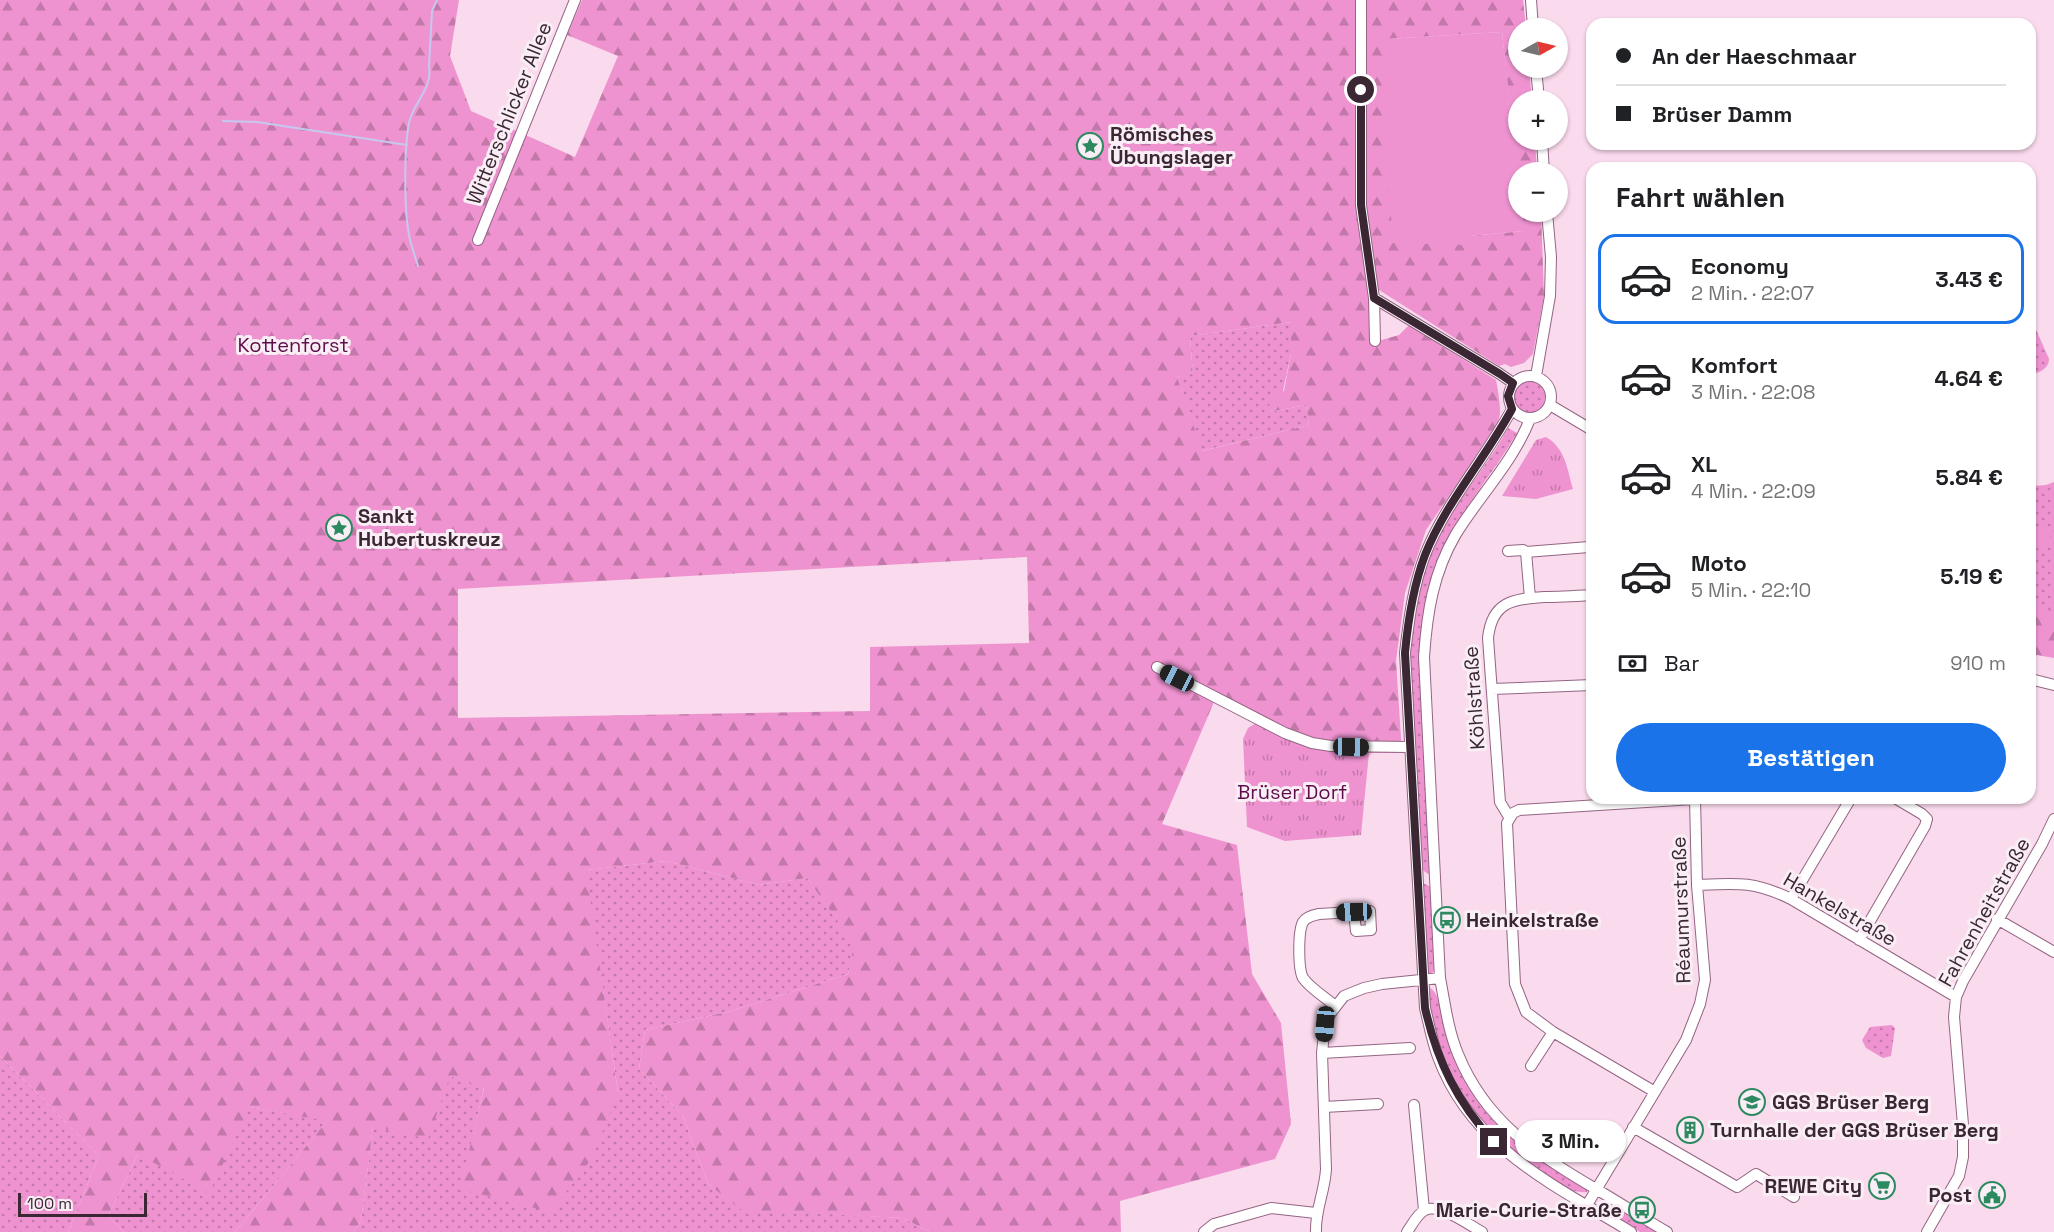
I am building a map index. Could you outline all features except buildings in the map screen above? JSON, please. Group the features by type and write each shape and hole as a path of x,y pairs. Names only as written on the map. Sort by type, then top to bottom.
{"street":[{"name":"Witterschlicker Allee","path":"478,240 575,0"},
{"path":"1361,0 1361,205 1374,298 1375,341"},
{"path":"1531,0 1532,18"},
{"path":"1536,376 1550,296 1551,257 1548,222"},
{"path":"1374,298 1513,383"},
{"path":"1523,376 1536,376 1547,384 1550,391 1550,405 1542,415 1530,419 1520,416 1512,409 1508,396 1513,383 1523,376"},
{"path":"1550,405 1586,426"},
{"path":"1512,409 1440,526 1425,555 1410,605 1405,653 1425,1008 1438,1058 1466,1108 1490,1137 1520,1164 1631,1232"},
{"path":"1530,419 1508,462 1488,486 1455,535 1441,564 1428,610 1424,657 1440,978 1449,1026 1458,1053 1483,1100 1510,1130 1546,1160 1667,1232"},
{"path":"1508,551 1523,550 1526,552 1586,547"},
{"path":"1526,552 1530,598"},
{"name":"Köhlstraße","path":"1509,817 1500,802 1488,638 1490,623 1494,615 1509,602 1530,598 1586,595"},
{"path":"1156,667 1285,733 1312,743 1331,746 1409,747"},
{"path":"2036,681 2054,685"},
{"path":"1492,689 1586,685"},
{"path":"1615,804 1519,810 1509,817 1506,830 1515,984 1526,1012 1552,1032 1655,1092"},
{"name":"Réaumurstraße","path":"1587,1205 1690,1032 1700,1004 1705,980 1697,885 1695,804"},
{"path":"1791,899 1847,804"},
{"path":"1859,940 1925,826 1927,819 1905,804"},
{"name":"Fahrenheitstraße","path":"1927,1232 1955,1183 1963,1157 1963,1125 1955,1037 1956,998 1963,981 2054,819"},
{"name":"Hankelstraße","path":"1697,885 1741,883 1768,888 1791,899 1956,998"},
{"path":"1335,1006 1303,978 1300,970 1301,928 1303,922 1313,915 1354,912"},
{"path":"1997,920 2054,952"},
{"path":"1316,1232 1316,1213 1325,1182 1322,1053 1325,1024 1335,1006 1344,996 1364,988 1440,978"},
{"path":"1531,1066 1552,1032"},
{"path":"1322,1053 1410,1048"},
{"path":"1324,1107 1378,1104"},
{"path":"1407,1232 1424,1210 1414,1105"},
{"path":"1633,1127 1737,1186 1756,1174 1794,1197"},
{"path":"1204,1232 1214,1224 1271,1208 1316,1213"},
{"path":"1424,1210 1442,1209 1482,1232"}],"green space":[{"name":"Kottenforst","path":"0,0 459,0 450,56 471,111 575,157 618,56 567,35 582,0 1523,0 1525,18 1508,18 1508,78 1530,78 1531,90 1508,90 1502,32 1387,39 1469,245 1469,236 1523,231 1523,222 1541,222 1544,296 1533,354 1524,363 1511,367 1505,364 1499,366 1379,290 1369,292 1378,341 1399,335 1409,325 1496,380 1500,406 1499,422 1426,530 1405,593 1396,661 1402,753 1350,753 1308,747 1214,702 1162,824 1237,845 1252,974 1281,1023 1291,1124 1275,1159 1120,1201 1121,1232 930,1232 903,1218 742,1210 708,1184 683,1116 639,1069 645,1030 731,1011 848,974 854,944 807,878 759,885 666,861 586,870 618,1093 592,1158 551,1212 460,1189 484,1088 450,1076 428,1139 373,1126 361,1221 353,1232 235,1232 327,1121 250,1107 209,1193 138,1154 108,1216 124,1232 68,1232 99,1156 0,1056","holes":["1291,322 1291,354 1284,391 1268,395 1270,412 1306,405 1309,425 1202,451 1177,377 1193,374 1190,336","1027,557 1029,643 870,647 870,711 458,718 458,589"]},
{"path":"1502,32 1508,90 1508,150 1515,150 1516,162 1508,162 1508,222 1523,222 1523,231 1469,236 1469,245 1393,243 1386,145 1387,39"},
{"name":"Kottenforst","path":"1514,150 1536,150 1536,162 1515,162"},
{"path":"1292,322 1291,354 1283,391 1270,412 1306,405 1309,425 1201,451 1177,377 1193,373 1190,336"},
{"path":"2036,330 2049,359 2047,366 2036,374"},
{"path":"1529,381 1540,386 1545,397 1540,408 1529,413 1518,408 1513,397 1518,386"},
{"path":"1508,428 1517,433 1446,543 1428,593 1421,642 1420,692 1430,875 1421,869 1409,663 1416,604 1426,567 1442,531"},
{"path":"1546,437 1562,453 1573,489 1536,499 1502,496 1536,440"},
{"path":"2054,482 2054,612 2036,605 2036,486"},
{"path":"2044,523 2052,541 2036,549 2036,527"},
{"path":"2036,605 2054,611 2054,658 2036,655"},
{"name":"Brüser Dorf","path":"1256,723 1308,747 1329,751 1369,753 1361,835 1285,841 1247,827 1243,739 1248,728"},
{"path":"666,861 759,885 807,878 855,944 848,974 731,1011 645,1030 639,1069 683,1116 708,1184 742,1209 903,1218 930,1232 353,1232 361,1221 373,1125 450,1076 484,1087 461,1189 618,1092 585,870"},
{"path":"1421,882 1431,887 1435,967 1432,974 1428,975"},
{"path":"1429,987 1437,998 1445,1029 1461,1069 1485,1111 1525,1150 1587,1189 1587,1192 1573,1191 1555,1181 1509,1147 1481,1119 1461,1091 1446,1060 1433,1018"},
{"path":"1892,1025 1895,1028 1891,1056 1883,1058 1866,1048 1862,1040 1870,1027"},
{"path":"0,1056 99,1156 68,1232 0,1232"},
{"path":"250,1107 328,1120 235,1232 124,1232 108,1216 138,1154"},
{"path":"1623,1211 1658,1232 1640,1232 1618,1219"}],"waterway":[{"path":"418,266 407,224 406,148 411,116 428,82 432,11 437,0"},
{"path":"223,121 257,122 407,145"}],"place":[{"name":"Römisches Übungslager","path":"1090,146"},
{"name":"Sankt Hubertuskreuz","path":"339,528"},
{"name":"Heinkelstraße","path":"1447,920"},
{"name":"GGS Brüser Berg","path":"1752,1102"},
{"name":"Turnhalle der GGS Brüser Berg","path":"1690,1130"},
{"name":"REWE City","path":"1882,1186"},
{"name":"Post","path":"1992,1195"},
{"name":"Marie-Curie-Straße","path":"1642,1210"}],"route":[{"path":"1361,90 1361,205 1374,298 1513,383 1508,396 1512,409 1469,476 1425,555 1410,605 1405,653 1425,1008 1438,1058 1453,1088 1494,1142"}]}
